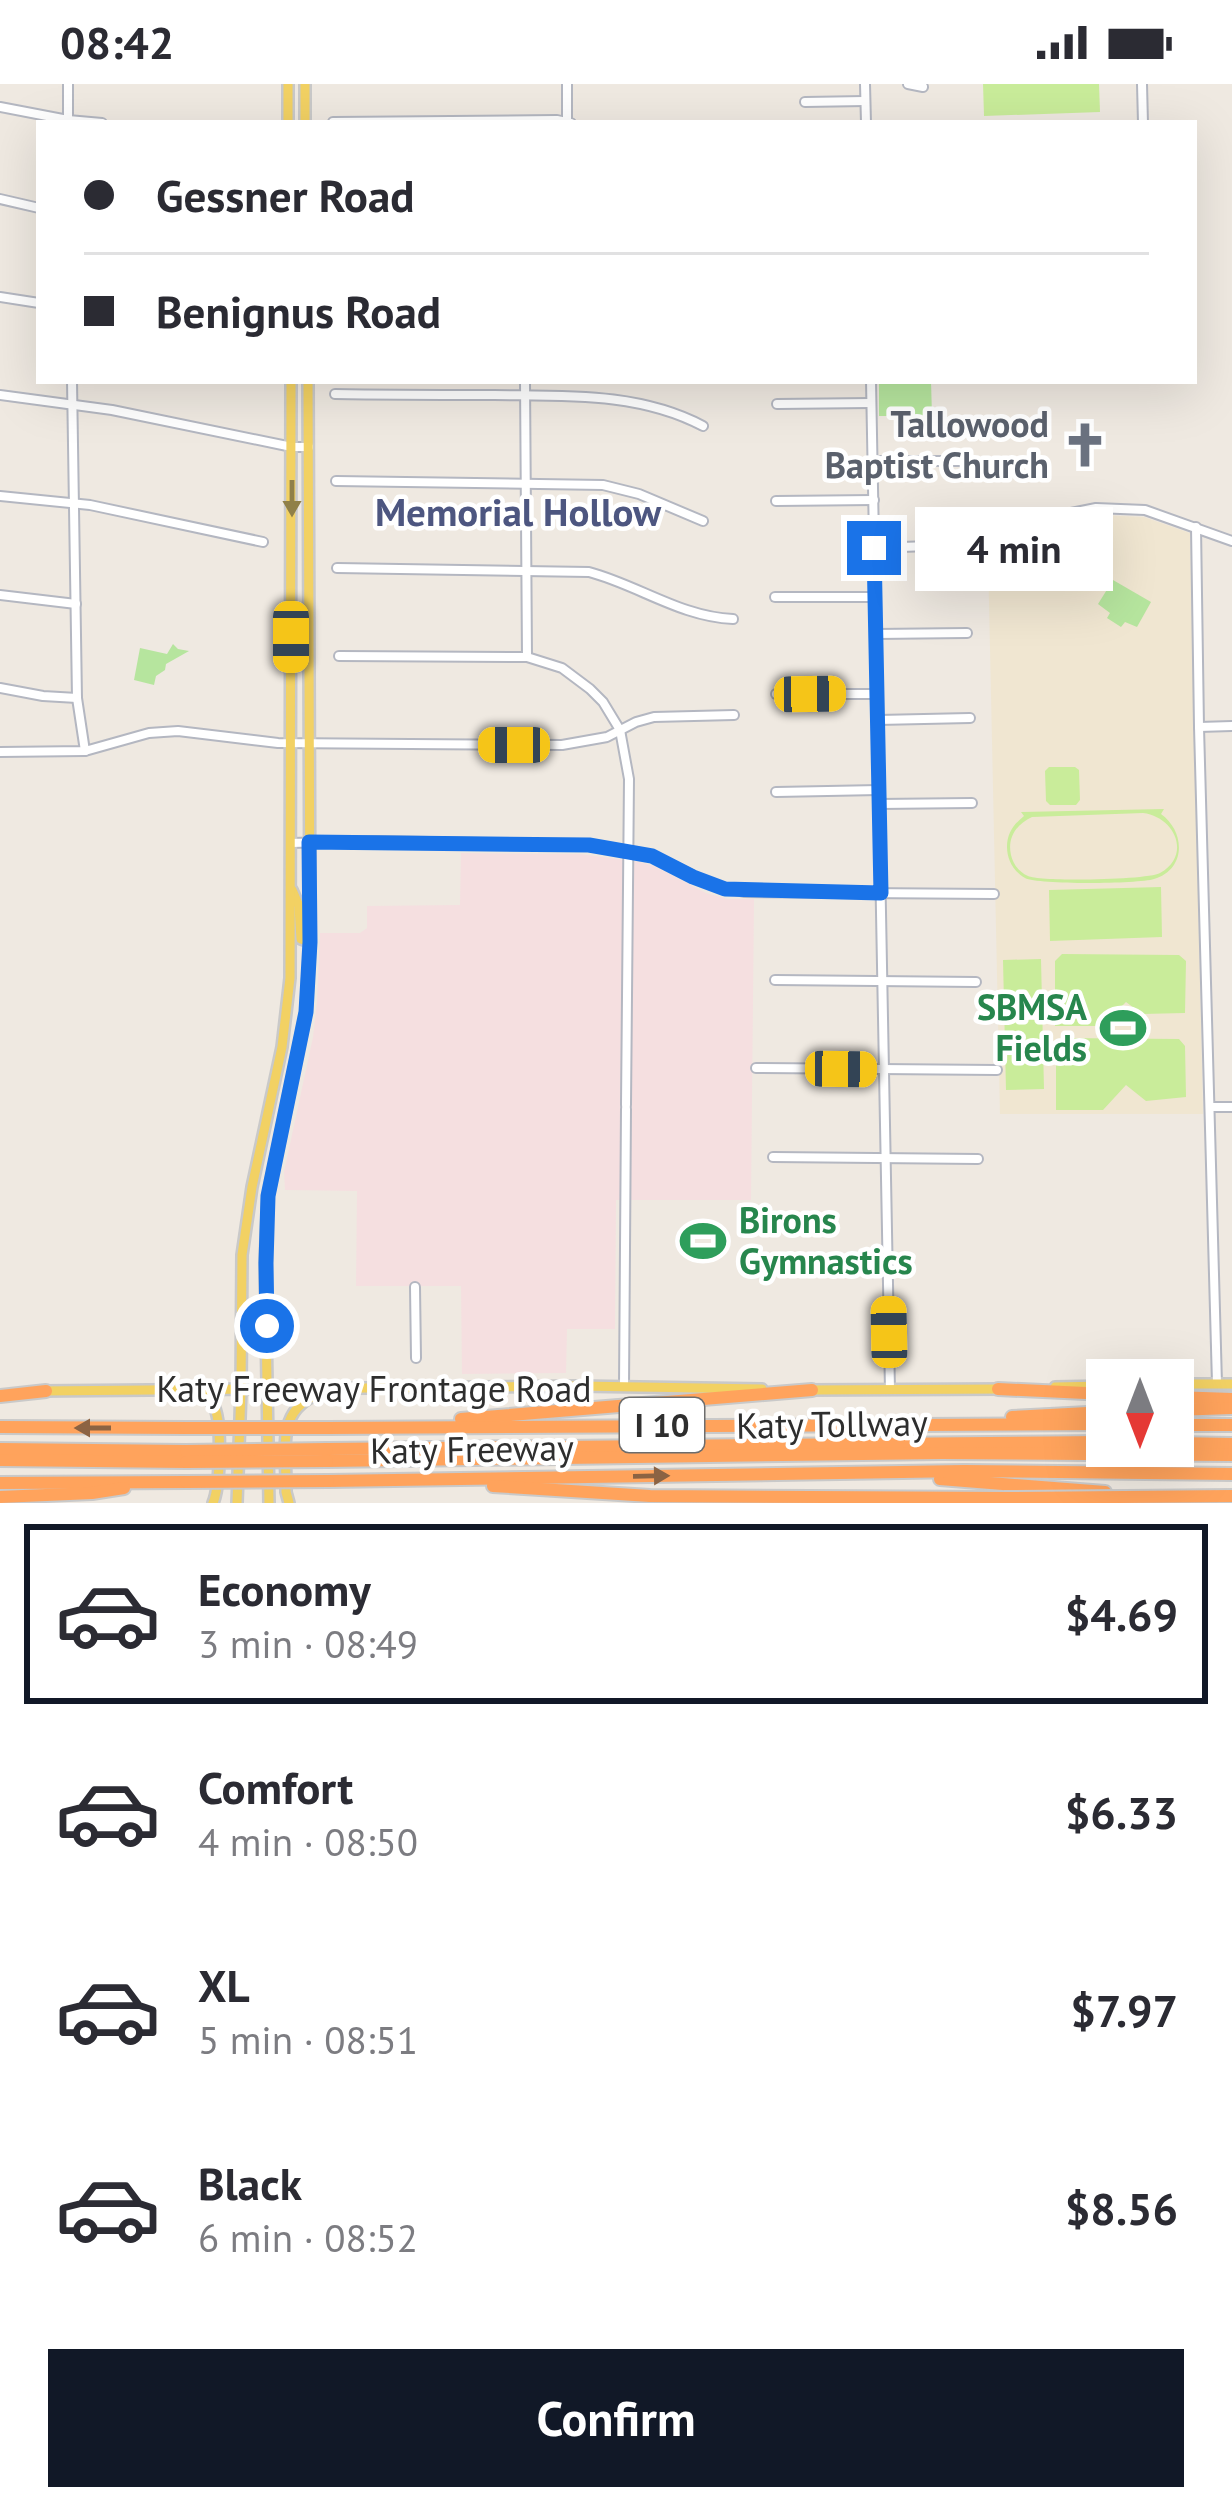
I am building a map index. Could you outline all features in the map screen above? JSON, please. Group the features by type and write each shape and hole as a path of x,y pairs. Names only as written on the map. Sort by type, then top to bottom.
{"highway":[{"path":"998,1389 1086,1390"},
{"path":"403,1426 812,1390"},
{"path":"0,1393 46,1391"},
{"path":"1194,1398 1232,1399"},
{"path":"1194,1409 1232,1408"},
{"path":"922,1423 1086,1413"},
{"name":"Katy Freeway","path":"0,1427 1086,1424"},
{"path":"1194,1425 1232,1425"},
{"name":"Katy Tollway","path":"327,1455 1086,1442"},
{"path":"1194,1443 1232,1444"},
{"name":"Katy Tollway","path":"0,1449 186,1456"},
{"name":"Katy Tollway","path":"0,1460 327,1455 1232,1455"},
{"path":"867,1472 1230,1500"},
{"name":"Katy Freeway","path":"0,1483 867,1472 1232,1474"},
{"path":"408,1480 650,1496 1230,1500"},
{"path":"0,1497 92,1493 158,1482"},
{"path":"816,1503 1001,1498"}],"main road":[{"path":"288,84 288,120"},
{"path":"305,84 305,120"},
{"path":"237,1503 242,1255 287,1013 292,384"},
{"path":"269,1503 268,1196 306,1012 310,942 308,384"},
{"path":"292,609 310,610"},
{"path":"290,885 299,906 301,939 310,942"},
{"path":"1194,1384 1232,1384"},
{"path":"289,1503 287,1421 308,1398 334,1389"},
{"name":"Katy Freeway Frontage Road","path":"46,1391 998,1389"},
{"path":"189,1390 207,1398 218,1419 218,1487 213,1503"}],"street":[{"path":"68,84 68,120"},
{"path":"567,84 568,120"},
{"path":"865,84 866,120"},
{"path":"908,84 923,87"},
{"path":"1142,84 1143,120"},
{"path":"805,102 865,101"},
{"path":"0,107 59,120"},
{"path":"0,199 36,207"},
{"path":"0,297 36,303"},
{"path":"72,384 77,698 85,751"},
{"path":"525,384 526,657"},
{"path":"871,384 890,1390"},
{"path":"335,394 630,400 704,426"},
{"path":"0,395 308,447"},
{"path":"777,404 871,403"},
{"path":"873,461 964,461"},
{"path":"336,482 526,482 621,488 703,521"},
{"path":"0,496 90,506 263,542"},
{"path":"776,501 874,500"},
{"path":"874,548 964,546 1005,538 1057,517 1096,508 1145,509 1232,541"},
{"path":"1196,527 1216,1384"},
{"path":"338,568 589,572 693,613 733,619"},
{"path":"0,595 76,604"},
{"path":"776,598 875,597"},
{"path":"876,634 967,633"},
{"path":"339,656 526,657 577,678 603,702 620,730 629,779 624,1388"},
{"path":"0,688 77,698"},
{"path":"776,694 877,694"},
{"path":"0,752 85,751 149,733 178,731 252,741 562,745 586,742 654,717 734,715"},
{"path":"878,720 970,718"},
{"path":"1199,727 1232,726"},
{"path":"776,792 879,790"},
{"path":"879,804 971,803"},
{"path":"290,843 572,844 652,856 725,889 994,894"},
{"path":"775,980 976,982"},
{"path":"756,1068 998,1070"},
{"path":"1211,1107 1232,1107"},
{"path":"772,1157 979,1159"},
{"path":"415,1286 416,1358"}],"shaded area":[{"path":"1097,515 1144,517 1190,533 1203,1114 1000,1114 988,555 1041,531"},
{"path":"461,853 580,854 640,862 706,893 754,899 751,1200 616,1200 615,1329 567,1329 566,1373 462,1374 461,1286 356,1286 357,1191 285,1190 284,1172 313,1037 320,933 360,933 367,928 367,906 460,905"}],"green space":[{"path":"983,84 1099,84 1100,112 984,116"},
{"path":"879,384 931,384 932,416 879,416"},
{"path":"1113,580 1151,602 1137,627 1125,622 1121,627 1098,604"},
{"path":"173,644 189,651 166,664 154,685 134,680 140,648 167,654"},
{"path":"1049,767 1079,770 1076,805 1046,801 1045,771"},
{"path":"1164,809 1161,814 1178,839 1177,859 1165,874 1144,881 1067,883 1025,878 1012,865 1007,847 1012,829 1024,816 1021,812","holes":["1154,816 1171,829 1177,847 1170,865 1160,873 1116,879 1037,878 1022,872 1012,858 1014,832 1032,817"]},
{"path":"1161,887 1162,937 1050,941 1049,890"},
{"path":"1062,954 1179,955 1186,961 1185,1013 1142,1014 1126,1002 1102,1026 1055,1026 1055,961"},
{"path":"1041,959 1044,1089 1006,1090 1003,960"},
{"path":"1062,1038 1179,1039 1185,1046 1186,1097 1146,1101 1126,1085 1103,1110 1056,1110 1056,1045"}],"place":[{"name":"Tallowood Baptist Church","path":"1085,445"},
{"name":"SBMSA Fields","path":"1123,1028"},
{"name":"Birons Gymnastics","path":"703,1241"}],"district":[{"name":"Memorial Hollow","path":"518,512"}],"route":[{"path":"267,1326 268,1196 306,1012 309,842 589,845 652,856 725,889 881,893 874,548"}]}
